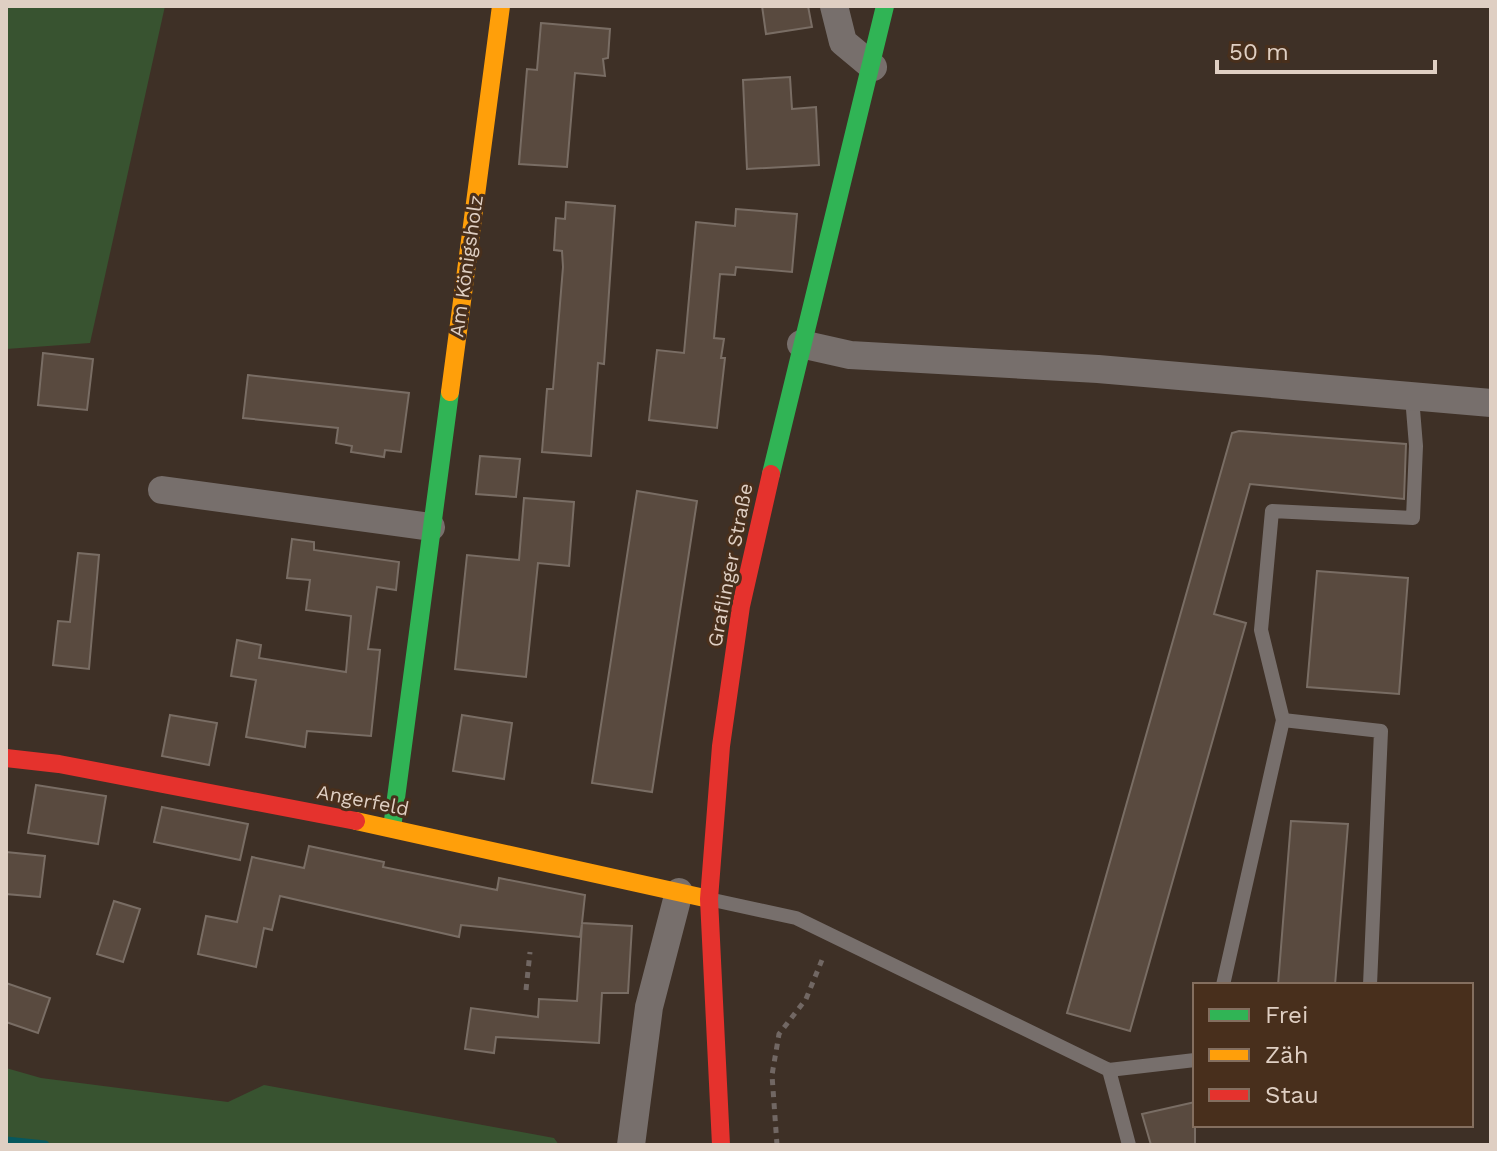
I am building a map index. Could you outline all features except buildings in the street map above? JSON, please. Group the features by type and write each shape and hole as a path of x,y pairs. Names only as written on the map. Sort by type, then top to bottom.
{"street":[{"name":"Am Königsholz","path":"392,828 501,6"},
{"path":"834,6 843,42 873,67"},
{"name":"Graflinger Straße","path":"721,1145 709,899 721,746 741,606 801,344 873,67 885,6"},
{"path":"801,344 850,355 1098,369 1491,403"},
{"path":"162,490 431,527"},
{"name":"Angerfeld","path":"6,758 59,764 392,828 709,899"},
{"path":"631,1145 649,1007 679,892"}],"lane":[{"path":"1223,983 1283,720 1261,630 1272,511 1413,518 1416,446 1412,397"},
{"path":"1283,720 1381,731 1370,983"},
{"path":"709,899 796,918 1109,1070 1193,1060"},
{"path":"1109,1070 1129,1145"}],"path":[{"path":"777,1145 772,1075 779,1034 806,999 833,936"},
{"path":"526,990 530,952"}],"green space":[{"path":"6,6 165,6 90,343 6,349"},
{"path":"6,1068 41,1078 228,1102 264,1085 554,1138 559,1145 6,1145"}],"waterway":[{"path":"6,1141 45,1145"}],"traffic: fast":[{"path":"771,474 885,6"},
{"path":"392,828 450,392"}],"traffic: slow":[{"path":"450,392 501,6"},
{"path":"356,821 709,899"}],"traffic: jam":[{"path":"721,1145 709,899 721,746 741,606 771,474"},
{"path":"6,758 59,764 356,821"}]}
